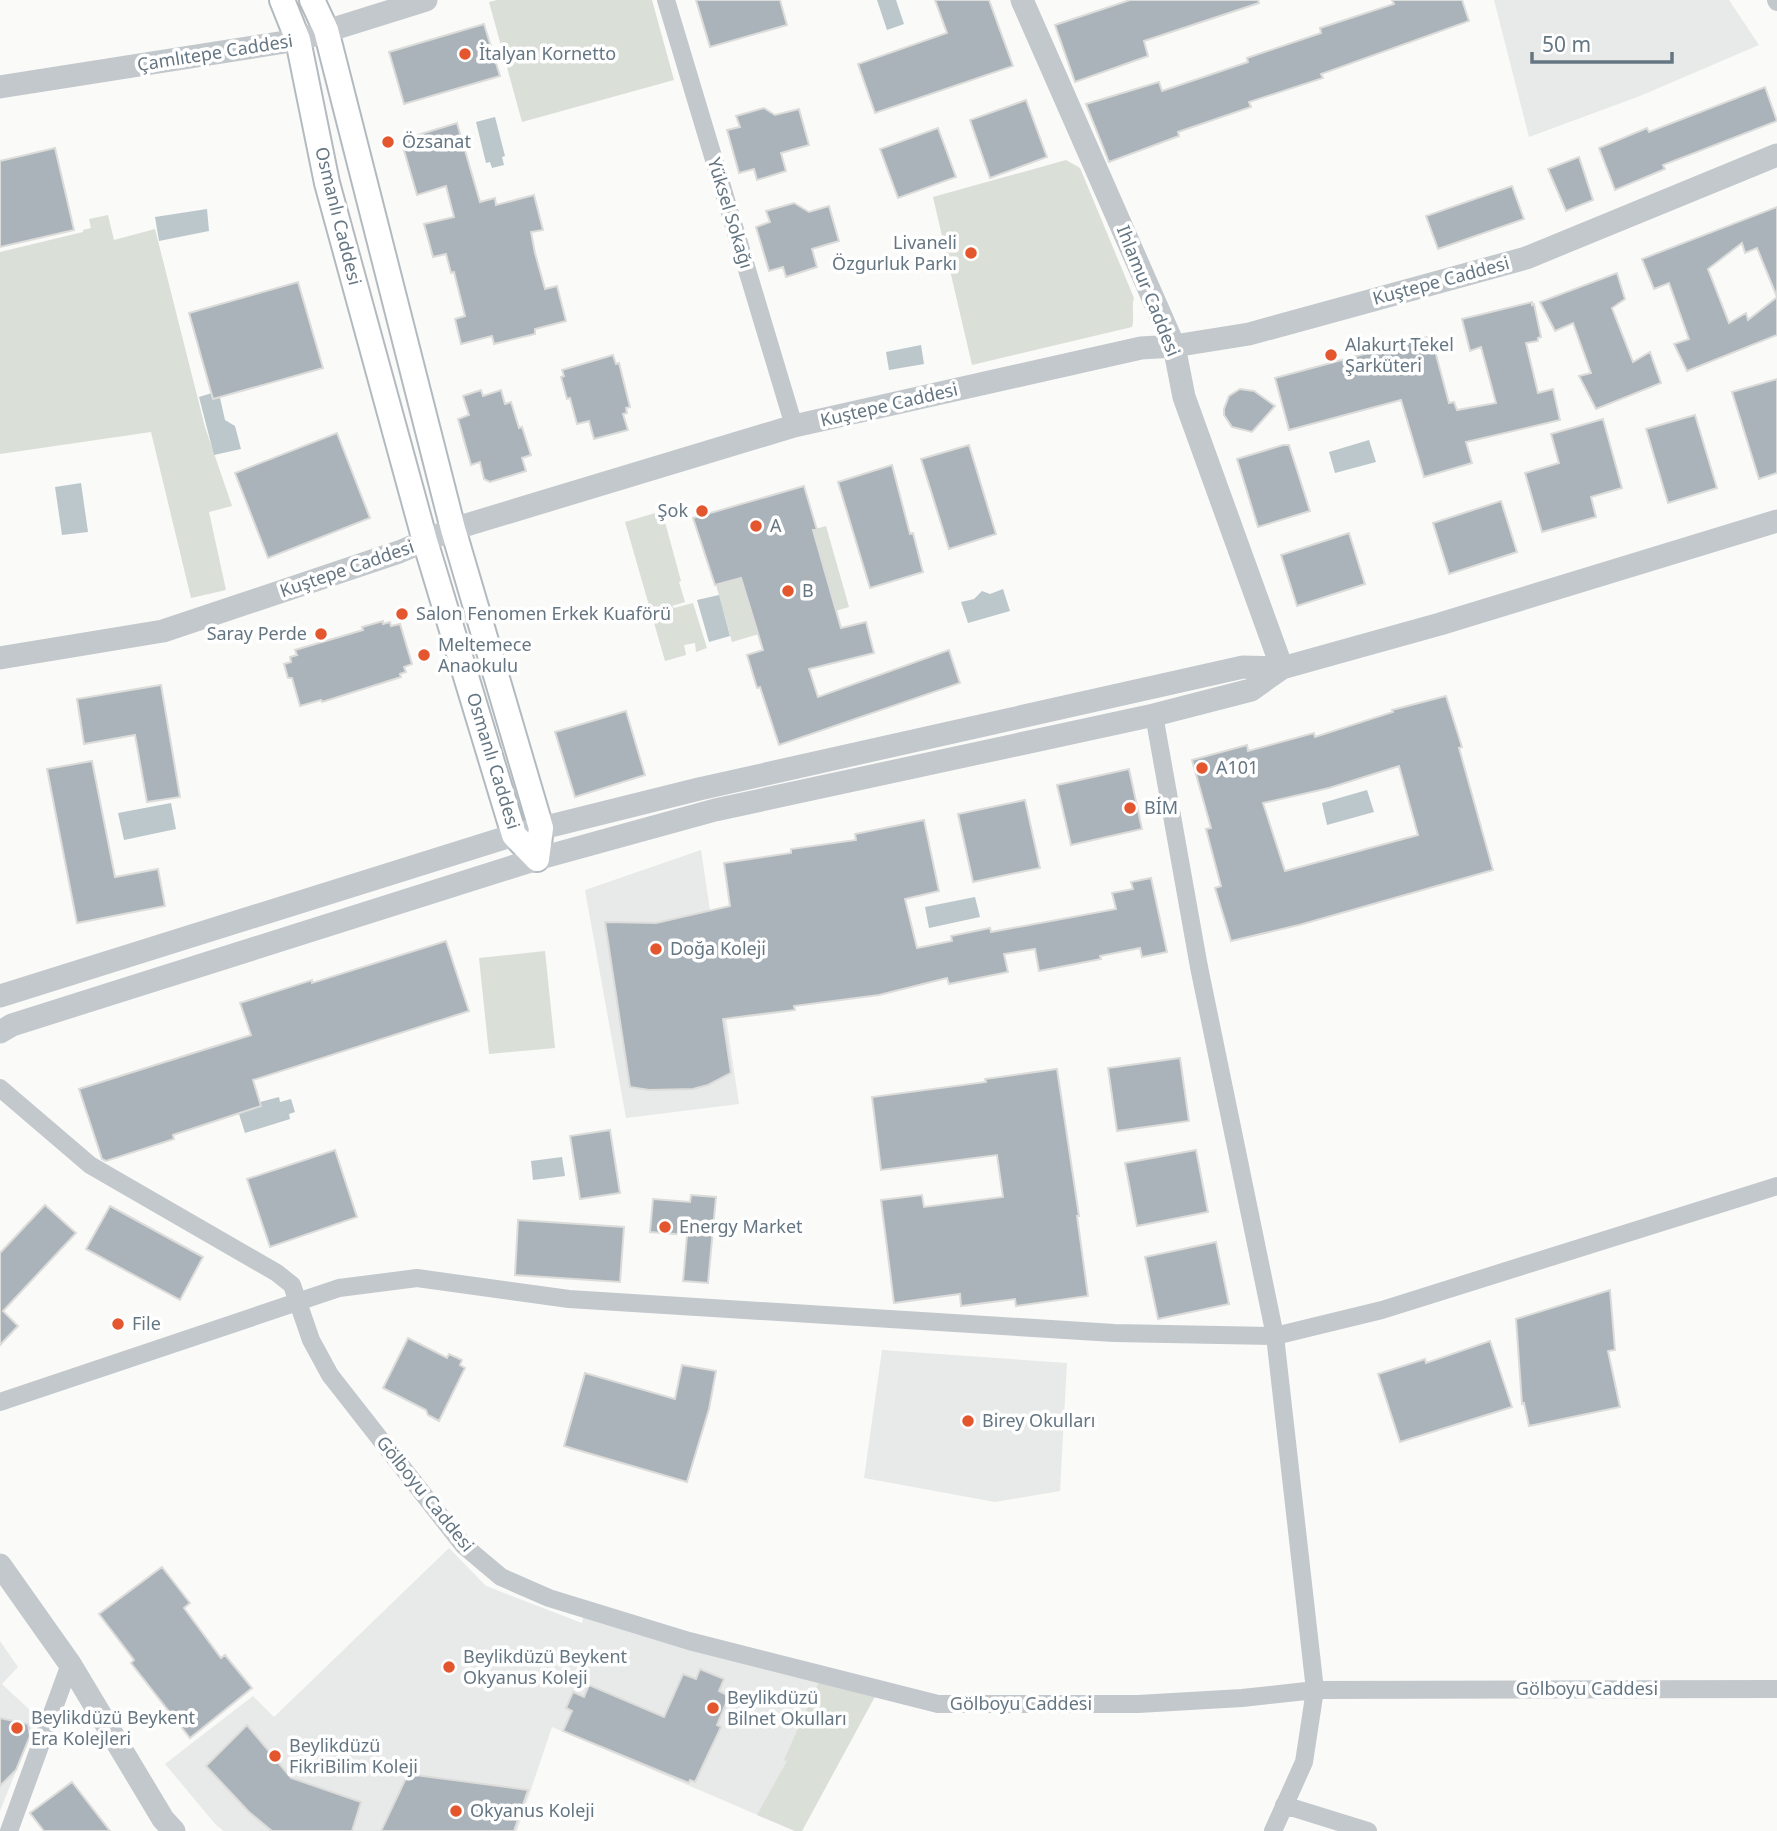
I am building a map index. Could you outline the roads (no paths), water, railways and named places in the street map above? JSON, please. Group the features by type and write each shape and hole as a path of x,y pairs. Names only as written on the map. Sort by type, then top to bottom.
{"main road":[{"name":"Osmanlı Caddesi","path":"282,0 298,40 327,183 425,541 514,835 537,859"},
{"name":"Osmanlı Caddesi","path":"313,0 327,30 453,529 541,828 537,859"}],"street":[{"name":"Çamlıtepe Caddesi","path":"0,87 298,40 426,0"},
{"name":"Yüksel Sokağı","path":"666,0 794,426"},
{"name":"Ihlamur Caddesi","path":"1023,0 1174,346 1184,397 1282,668"},
{"name":"Kuştepe Caddesi","path":"0,658 163,631 453,529 794,426 1141,348 1174,346 1249,334 1526,258 1777,155"},
{"path":"0,996 514,835 699,789 1243,667 1282,668 1440,624 1777,522"},
{"path":"0,1032 25,1021 537,859 715,810 1154,715 1251,690 1282,668"},
{"path":"1146,689 1154,715 1199,967 1275,1336 1315,1690 1304,1762 1273,1831"},
{"name":"Gölboyu Caddesi","path":"0,1088 90,1165 277,1273 292,1285 311,1340 330,1376 463,1545 501,1577 549,1598 689,1641 938,1704 1138,1704 1242,1699 1315,1690 1777,1689"},
{"path":"0,1402 338,1288 417,1278 569,1299 1114,1333 1275,1336 1382,1310 1777,1186"},
{"path":"0,1565 70,1664 163,1819 174,1831"},
{"path":"9,1831 70,1664"},
{"path":"1284,1805 1368,1831"}],"place":[{"name":"İtalyan Kornetto","path":"465,54"},
{"name":"Özsanat","path":"388,142"},
{"name":"Livaneli Özgurluk Parkı","path":"971,253"},
{"name":"Alakurt Tekel Şarküteri","path":"1331,355"},
{"name":"Şok","path":"702,511"},
{"name":"A","path":"756,526"},
{"name":"B","path":"788,591"},
{"name":"Salon Fenomen Erkek Kuaförü","path":"402,614"},
{"name":"Saray Perde","path":"321,634"},
{"name":"Meltemece Anaokulu","path":"424,655"},
{"name":"A101","path":"1202,768"},
{"name":"BİM","path":"1130,808"},
{"name":"Doğa Koleji","path":"656,949"},
{"name":"Energy Market","path":"665,1227"},
{"name":"File","path":"118,1324"},
{"name":"Birey Okulları","path":"968,1421"},
{"name":"Beylikdüzü Beykent Okyanus Koleji","path":"449,1667"},
{"name":"Beylikdüzü Bilnet Okulları","path":"713,1708"},
{"name":"Beylikdüzü Beykent Era Kolejleri","path":"17,1728"},
{"name":"Beylikdüzü FikriBilim Koleji","path":"275,1756"},
{"name":"Okyanus Koleji","path":"456,1811"}]}
